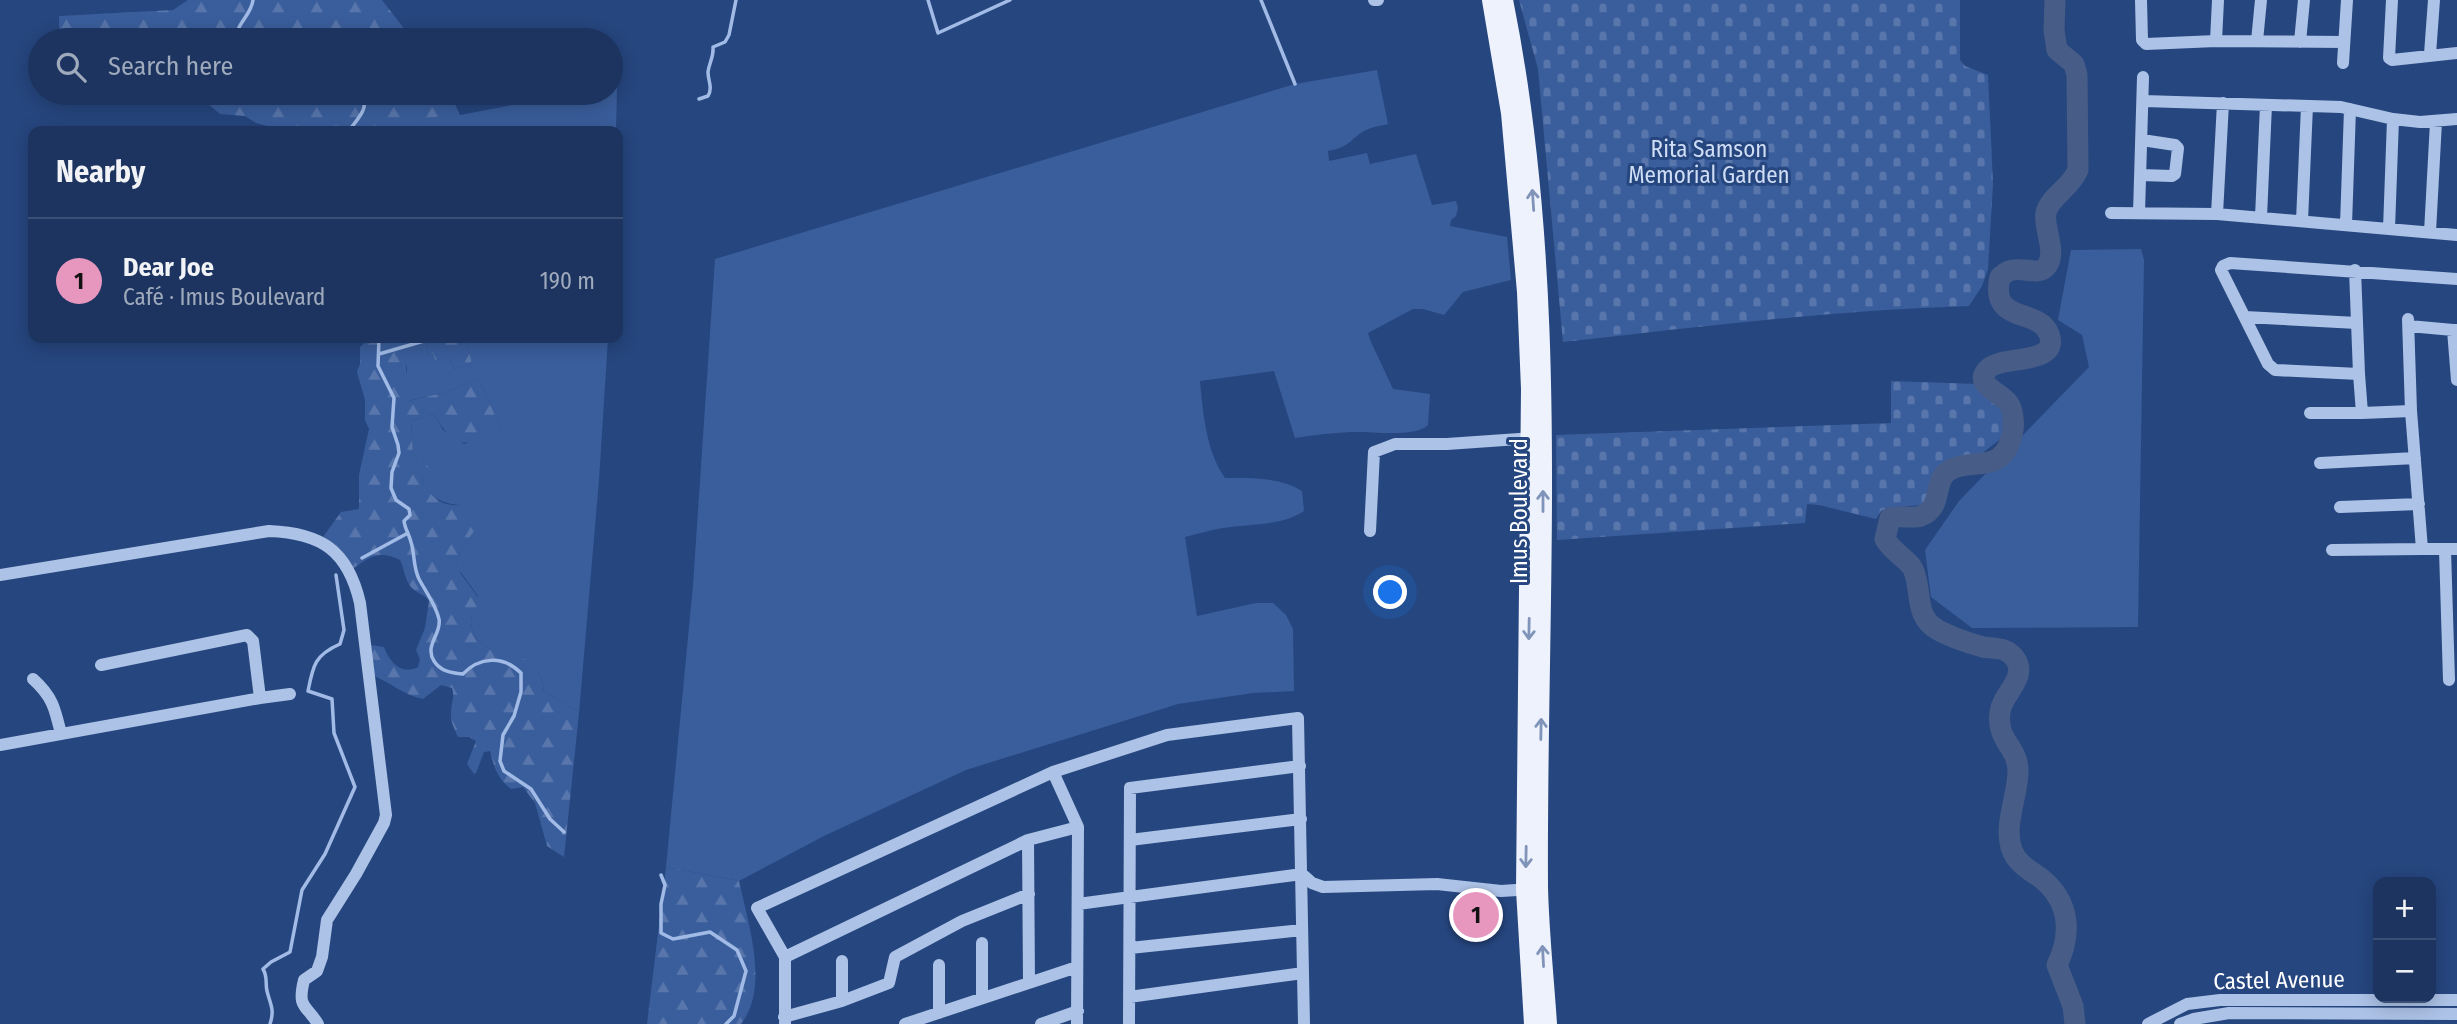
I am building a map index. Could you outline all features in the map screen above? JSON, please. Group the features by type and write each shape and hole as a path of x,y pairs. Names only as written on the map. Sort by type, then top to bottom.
{"main road":[{"name":"Imus Boulevard","path":"1491,0 1517,112"},
{"name":"Imus Boulevard","path":"1504,0 1517,112 1536,438 1533,1024"},
{"name":"Imus Boulevard","path":"1532,889 1548,1024"}],"street":[{"path":"2141,0 2143,42 2344,42"},
{"path":"2216,41 2218,0"},
{"path":"2257,41 2261,0"},
{"path":"2300,42 2304,0"},
{"path":"2343,63 2347,0"},
{"path":"2392,0 2389,58 2392,60 2457,53"},
{"path":"2430,54 2434,0"},
{"path":"2139,213 2143,77"},
{"path":"2144,101 2307,106 2350,109 2393,119 2436,122 2457,119"},
{"path":"2217,214 2223,103"},
{"path":"2261,218 2266,104"},
{"path":"2302,221 2307,106"},
{"path":"2346,225 2350,109"},
{"path":"2389,229 2393,119"},
{"path":"2430,232 2436,122"},
{"path":"2141,175 2175,174 2178,148 2175,145 2142,140"},
{"path":"2111,213 2217,214 2457,235"},
{"path":"2359,374 2275,370 2268,363 2221,270 2223,266 2230,263 2457,279"},
{"path":"2355,270 2362,413"},
{"path":"2245,317 2357,323"},
{"path":"2422,549 2411,411 2409,323 2455,330 2457,380"},
{"path":"2310,414 2411,411"},
{"path":"1370,531 1374,452 1395,444 1536,438"},
{"path":"2320,463 2415,458"},
{"path":"2340,507 2419,505"},
{"path":"0,575 269,531 295,533 319,540 335,550 356,584 360,603 386,815 356,874 327,920 322,957 317,971 304,980 302,1000 306,1011 318,1024"},
{"path":"2332,550 2451,550 2449,680"},
{"path":"101,665 249,635 253,641 261,698"},
{"path":"33,680 45,690 53,703 61,734"},
{"path":"0,745 290,694"},
{"path":"1029,894 962,921 895,957 889,983 785,1021 785,957 757,908 1053,772 1167,735 1298,718 1304,1024"},
{"path":"1129,1024 1130,788 1300,766"},
{"path":"1041,1024 1077,1017 1078,827 1053,772"},
{"path":"1130,840 1301,819"},
{"path":"785,957 1028,840 1078,827"},
{"path":"1028,840 1029,983"},
{"path":"1078,904 1302,874 1312,883 1323,887 1437,884 1501,891 1532,889"},
{"path":"1130,948 1302,930"},
{"path":"982,943 982,998"},
{"path":"842,961 842,1001"},
{"path":"939,965 939,1013"},
{"path":"905,1024 1077,967"},
{"path":"1129,997 1303,973"},
{"name":"Castel Avenue","path":"2148,1024 2187,1004 2211,1000 2457,1000"},
{"name":"Castel Avenue","path":"2180,1024 2229,1013 2457,1014"}],"green space":[{"path":"188,0 382,0 404,28 59,28 59,16 173,10"},
{"name":"Rita Samson Memorial Garden","path":"1519,0 1960,0 1960,60 1965,66 1988,75 1993,184 1988,269 1982,286 1969,306 1816,315 1563,342 1538,69"},
{"path":"1377,70 1388,124 1367,130 1345,146 1328,151 1329,161 1367,153 1370,164 1416,154 1432,205 1456,201 1458,208 1450,226 1507,237 1511,280 1463,292 1444,315 1413,309 1368,333 1393,389 1430,394 1428,425 1422,429 1403,433 1351,432 1295,438 1274,371 1200,381 1204,419 1213,456 1225,478 1265,479 1294,486 1302,491 1304,511 1276,522 1223,528 1185,537 1197,616 1256,603 1273,603 1286,615 1293,629 1294,691 1253,693 1178,704 966,770 824,836 739,881 666,867 693,585 715,259 1295,84"},
{"path":"209,105 437,105 440,116 405,126 267,126 245,116 220,114"},
{"path":"436,105 456,105 460,115 512,105 617,105 616,126 404,126 439,116"},
{"path":"2141,249 2144,260 2138,627 1972,628 1931,597 1925,550 1959,501 2089,367 2082,335 2058,320 2071,250"},
{"path":"364,343 401,343 406,360 409,401 442,393 479,379 501,429 479,440 462,442 448,434 434,414 411,421 413,453 417,460 426,462 429,469 422,478 431,494 443,503 466,505 476,515 477,528 467,540 456,562 461,574 480,600 481,604 475,609 471,622 479,641 487,647 526,660 540,675 544,691 579,713 564,857 547,846 535,803 523,787 511,789 502,781 490,751 484,752 476,773 474,774 467,764 476,741 469,737 458,737 451,719 452,688 441,685 423,699 409,695 372,675 370,645 384,647 396,666 406,670 418,667 420,659 416,650 425,628 429,601 409,584 400,560 381,555 365,560 354,568 323,537 341,512 359,509 359,475 369,429 357,372 360,347"},
{"path":"400,343 425,343 428,352 433,354 435,360 449,358 454,369 472,364 467,343 608,343 579,713 544,691 540,675 533,666 490,648 474,635 471,619 478,596 456,562 467,540 461,505 442,501 427,490 422,478 425,473 413,453 411,421 434,414 443,430 464,444 501,429 479,379 442,393 408,401 405,381 407,368"},
{"path":"425,343 467,343 472,364 454,369 449,358 435,360 433,354 428,352"},
{"path":"1891,381 1978,384 2003,403 2008,417 2008,427 2003,437 1976,458 1947,464 1935,482 1933,504 1887,508 1881,511 1876,519 1807,504 1805,523 1557,540 1556,435 1891,423"},
{"path":"666,867 739,881 751,935 755,974 750,1009 741,1024 647,1024"}],"waterway":[{"path":"239,28 253,0"},
{"path":"699,99 708,96 708,72 713,47 725,42 729,35 736,0"},
{"path":"928,0 938,33 1010,0"},
{"path":"1261,0 1295,84"},
{"path":"2055,0 2054,30 2057,50 2074,64 2077,75 2078,170 2051,202 2046,213 2051,255 2046,267 2039,271 2008,271 2000,277 1999,292 2008,309 2044,326 2049,334 2050,344 2046,351 2038,355 1995,365 1984,375 1986,384 2006,400 2012,413 2013,430 2009,445 2002,455 1985,463 1956,467 1947,472 1928,512 1917,517 1890,518 1885,539 1913,569 1922,610 1930,624 1943,633 1966,642 2004,650 2011,654 2019,667 2016,680 2000,712 2001,730 2015,755 2018,771 2010,821 2010,840 2017,859 2051,888 2063,908 2066,919 2065,942 2057,965 2073,1006 2075,1024"},
{"path":"353,126 364,105"},
{"path":"379,343 378,366 394,398 392,427 399,453 392,472 391,488 396,500 409,509 410,515 404,521 416,570 439,619 431,655 439,667 454,673 463,674 476,664 491,660 507,663 521,673 521,692 514,716 503,735 500,761 504,771 531,789 550,819 564,832"},
{"path":"379,354 417,343"},
{"path":"362,558 408,533"},
{"path":"270,1024 272,1010 263,969 290,952 302,890 325,854 355,787 334,733 332,699 308,691 316,662 325,652 340,644 344,630 336,575"},
{"path":"661,875 665,885 661,904 661,933 673,939 710,932 737,950 746,971 734,1016 726,1024"}],"place":[{"name":"Dear Joe","path":"1476,915"}]}
